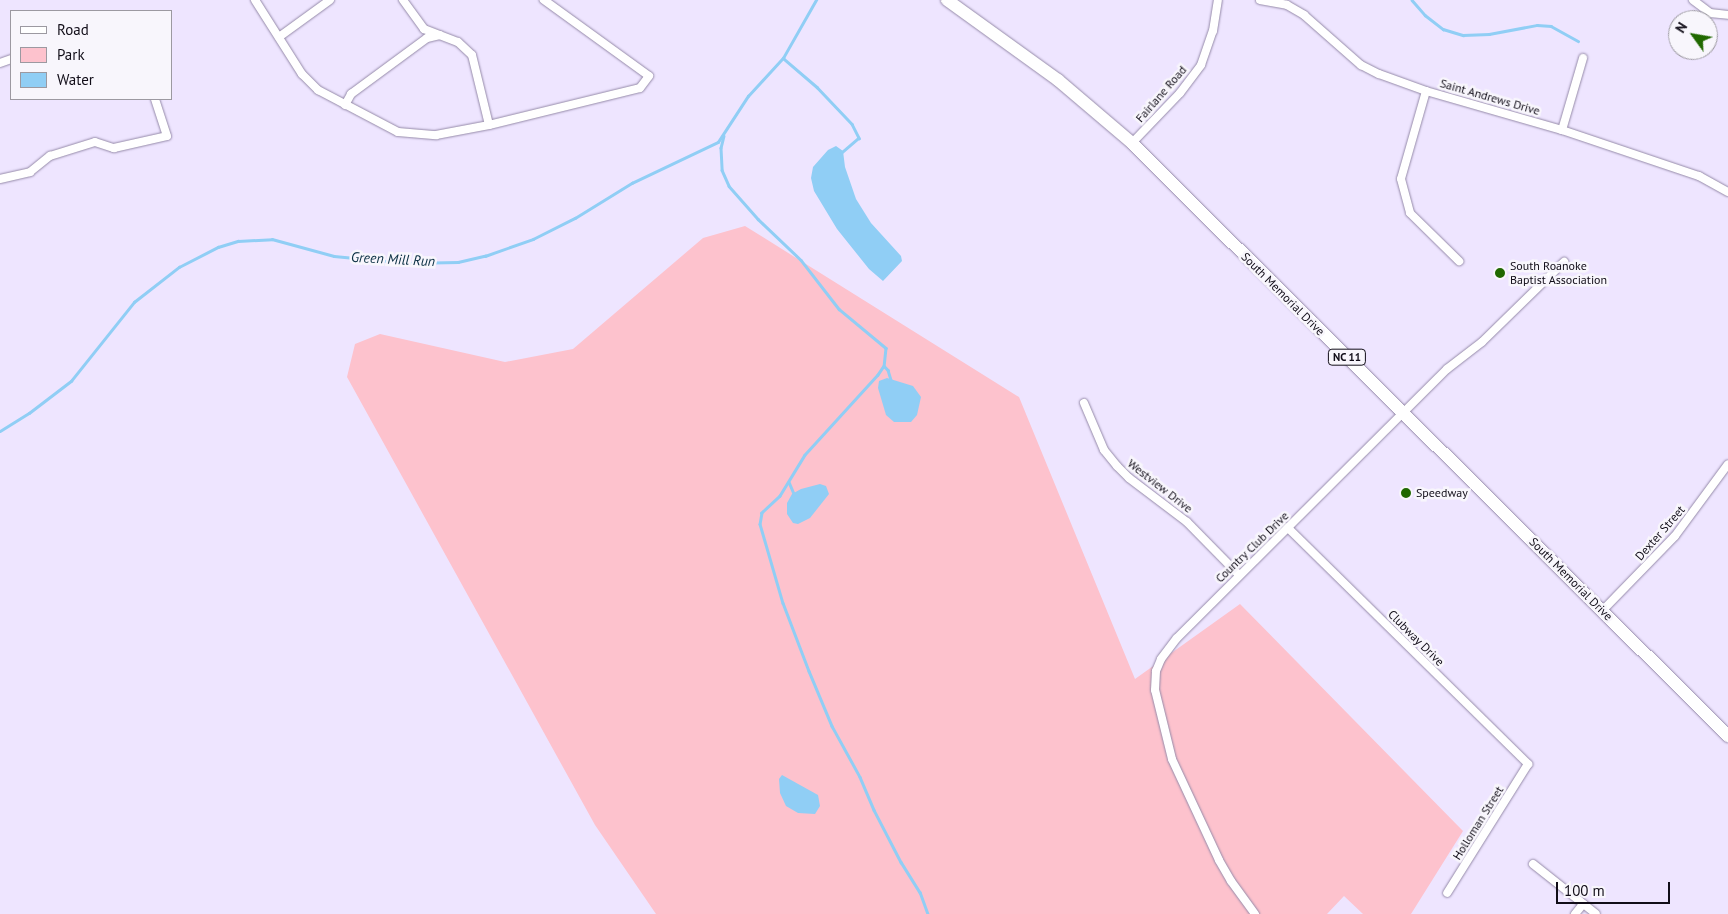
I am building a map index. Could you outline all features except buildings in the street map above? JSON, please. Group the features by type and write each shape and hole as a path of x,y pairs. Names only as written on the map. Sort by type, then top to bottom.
{"main road":[{"name":"South Memorial Drive","path":"947,0 1058,80 1132,143 1728,736"}],"street":[{"path":"255,0 302,74 318,90 398,132 436,135 489,125 640,88 649,76 544,0"},
{"path":"279,37 330,0"},
{"path":"403,0 424,29 458,42 472,55 489,125"},
{"name":"Fairlane Road","path":"1132,143 1180,93 1201,65 1212,31 1218,0"},
{"name":"Saint Andrews Drive","path":"1260,0 1287,5 1304,15 1361,64 1379,74 1426,90 1562,130 1699,176 1728,192"},
{"path":"1693,0 1710,13 1728,15"},
{"path":"345,105 351,94 427,38 440,35"},
{"path":"1562,130 1583,58"},
{"path":"1426,90 1401,179 1410,213 1459,261"},
{"path":"0,179 30,172 50,156 95,142 114,148 167,136 155,100"},
{"name":"Country Club Drive","path":"1255,914 1231,882 1219,860 1172,759 1154,680 1158,665 1167,649 1239,574 1288,528 1447,369 1482,342 1564,262"},
{"name":"Westview Drive","path":"1084,403 1104,450 1117,466 1129,478 1188,522 1239,574"},
{"name":"Dexter Street","path":"1603,610 1675,536 1728,464"},
{"name":"Clubway Drive","path":"1288,528 1528,764"},
{"name":"Holloman Street","path":"1447,893 1528,764"},
{"path":"1533,864 1596,914"},
{"path":"1575,914 1583,904"}],"green space":[{"path":"745,226 1019,397 1135,679 1240,604 1463,831 1411,914 1363,914 1344,896 1327,914 656,914 595,825 347,377 355,344 380,334 505,362 573,349 703,238"}],"water":[{"path":"836,146 843,151 845,167 856,199 871,223 901,256 902,261 883,281 869,269 837,229 814,191 811,178 813,167 828,150"},
{"path":"887,378 913,386 921,397 917,415 911,422 894,422 886,415 878,388 879,381"},
{"path":"820,484 826,486 829,494 810,518 798,524 793,523 787,514 787,503 792,494 801,489"},
{"path":"782,775 818,795 820,806 815,814 798,813 786,806 780,793 779,779"}],"waterway":[{"name":"Green Mill Run","path":"0,431 29,413 71,381 134,302 179,267 218,247 238,241 272,239 334,256 407,263 458,262 485,256 533,239 575,218 632,183 718,142 748,96 783,58 816,0"},
{"path":"1412,0 1425,15 1443,29 1463,35 1489,34 1537,25 1551,26 1578,41"},
{"path":"783,58 817,87 852,124 859,138 842,153"},
{"path":"724,136 721,148 722,170 729,186 758,219 801,260 839,309 886,348 884,366 878,375 805,455 780,496 762,513 760,524 783,603 832,726 860,777 874,810 901,862 920,892 928,914"},
{"path":"884,366 888,370 891,380"},
{"path":"789,482 794,494"}],"place":[{"name":"South Roanoke Baptist Association","path":"1500,273"},
{"name":"Speedway","path":"1406,493"}]}
